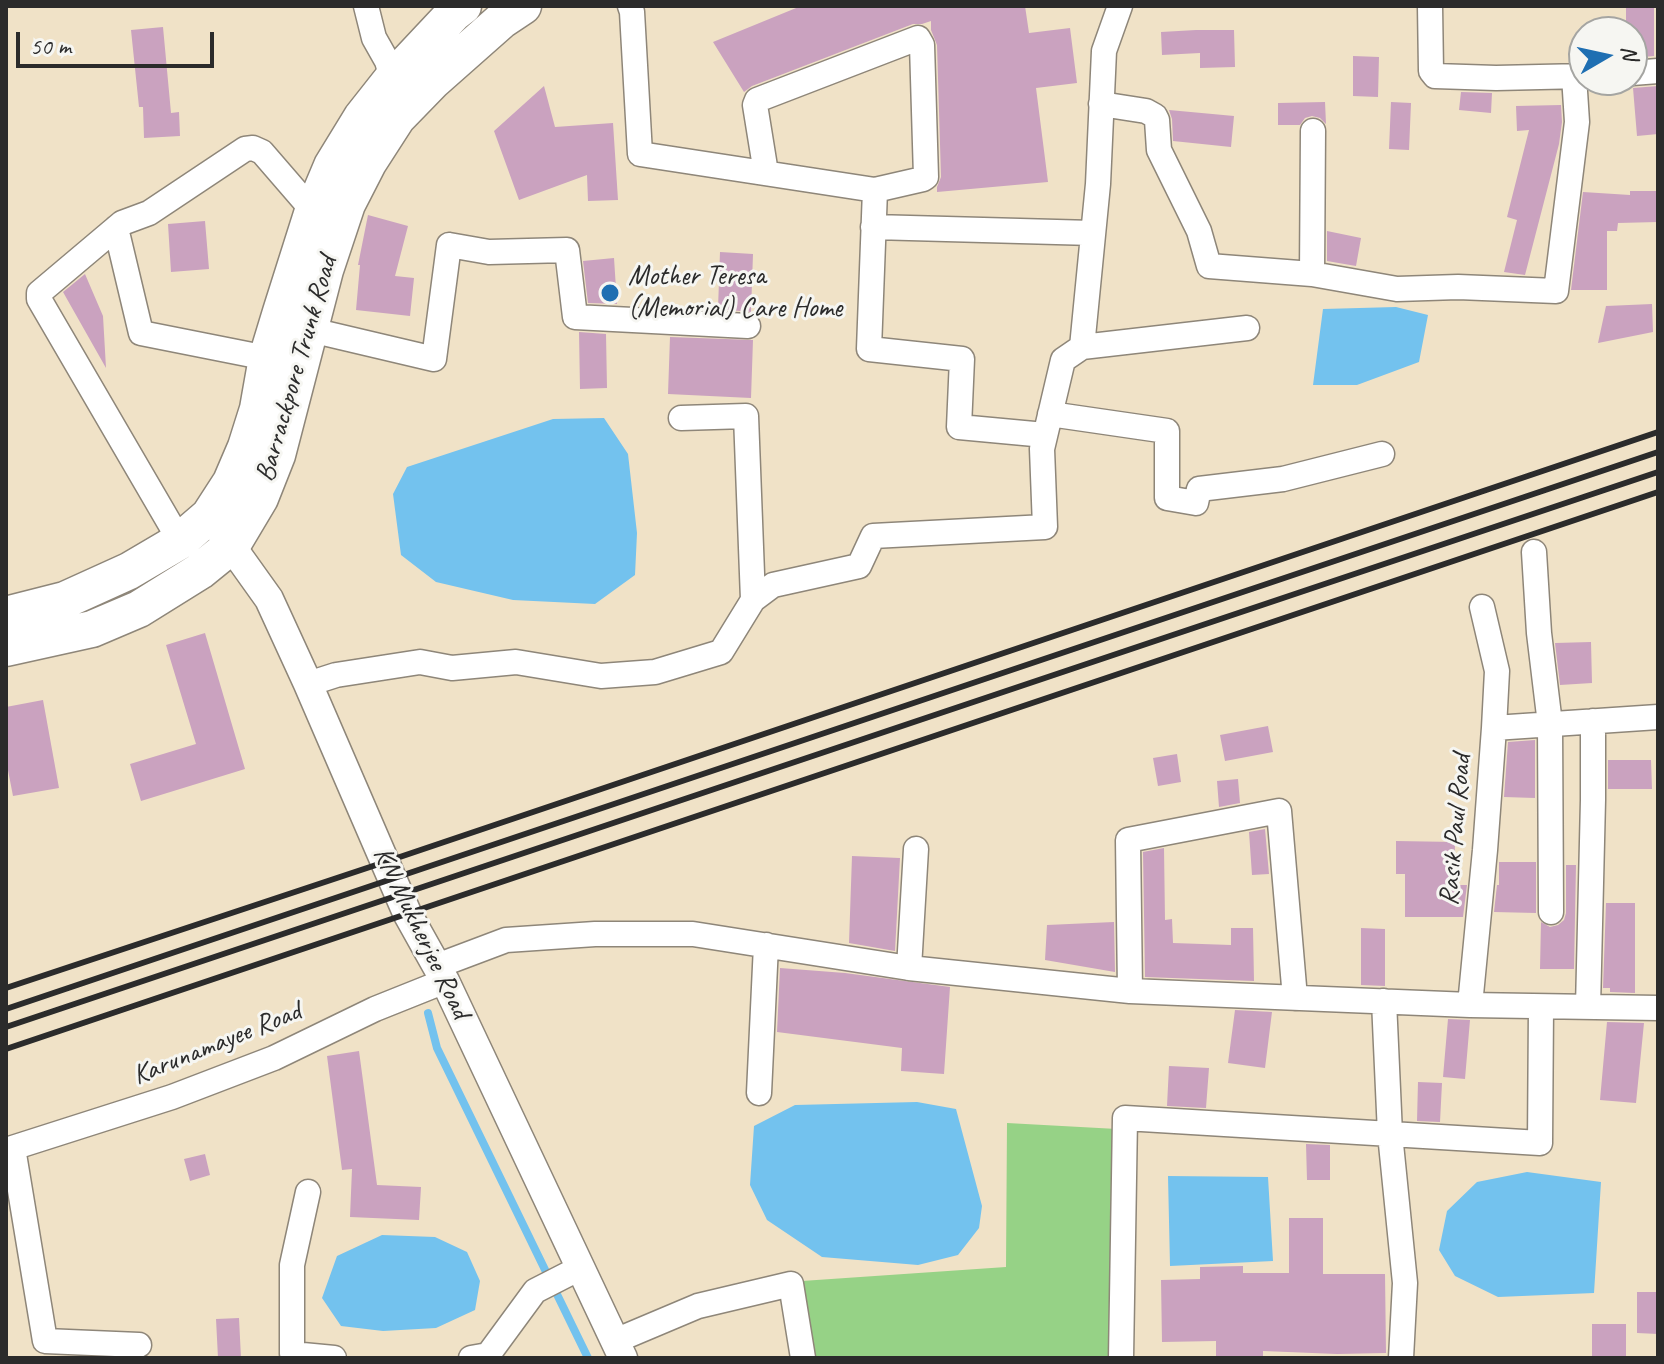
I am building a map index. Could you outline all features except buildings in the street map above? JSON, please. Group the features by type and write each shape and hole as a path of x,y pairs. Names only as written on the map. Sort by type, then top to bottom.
{"main road":[{"name":"Barrackpore Trunk Road","path":"6,615 65,600 129,571 180,541 209,516 231,482 246,447 258,409 267,358 313,211 332,166 362,117 392,79 463,6"},
{"name":"Barrackpore Trunk Road","path":"6,648 92,629 139,609 200,571 232,545 260,498 277,455 325,270 347,204 368,163 397,118 433,81 502,20 523,6"}],"street":[{"path":"366,6 374,38 387,61 392,79"},
{"path":"630,6 640,154 875,190 926,177 922,45 918,38 756,101 766,173"},
{"path":"1082,347 1098,184 1104,51 1120,6"},
{"path":"1430,6 1431,71 1435,76 1568,76"},
{"path":"1101,104 1153,113 1157,120 1159,150 1199,231 1209,266 1312,274 1397,289 1458,287 1556,291 1578,96"},
{"path":"1312,274 1313,131"},
{"path":"180,541 39,299 39,293 122,223 149,213 245,149 262,152 313,211"},
{"path":"875,190 869,349 962,359 959,427 1048,424 1167,431 1167,498 1196,503 1199,489 1283,479 1382,454"},
{"path":"873,227 1093,233"},
{"path":"116,228 141,333 267,358"},
{"path":"311,330 434,359 449,245 489,252 567,250 575,317 748,326"},
{"path":"308,684 336,675 420,662 452,668 516,662 601,676 655,672 721,652 753,600 773,585 859,566 873,536 1045,527 1042,449 1063,360 1082,347 1247,328"},
{"path":"681,418 746,416 753,600"},
{"name":"KN Mukherjee Road","path":"209,516 269,599 407,913 441,973 619,1350"},
{"path":"1534,552 1539,633 1550,724 1551,912"},
{"path":"1482,607 1497,671 1494,728"},
{"name":"Rasik Paul Road","path":"1470,1005 1494,728 1658,717"},
{"path":"1588,1007 1593,721"},
{"path":"1130,991 1128,840 1279,811 1295,998"},
{"path":"909,968 916,849"},
{"name":"Karunamayee Road","path":"10,1149 172,1097 274,1058 506,940 595,934 693,934 909,968 1130,991 1470,1005 1658,1008"},
{"path":"759,1093 766,945"},
{"path":"1384,1001 1390,1134 1405,1283 1401,1358"},
{"path":"1121,1358 1125,1118 1540,1143 1541,1007"},
{"path":"10,1149 45,1341 139,1345"},
{"path":"308,1192 292,1265 292,1354 334,1358"},
{"path":"472,1358 488,1355 535,1291 580,1268"},
{"path":"619,1350 698,1306 791,1284 803,1358"}],"green space":[{"path":"1007,1123 1117,1129 1122,1358 813,1358 802,1281 1006,1267"}],"water":[{"path":"1396,307 1428,315 1419,362 1357,385 1313,385 1323,309"},
{"path":"604,418 628,454 637,533 635,575 595,604 513,600 436,582 401,555 393,494 407,467 553,419"},
{"path":"917,1102 956,1109 982,1206 979,1228 958,1255 918,1265 822,1257 767,1220 750,1185 754,1126 795,1105"},
{"path":"1527,1172 1601,1182 1594,1293 1498,1297 1455,1276 1439,1250 1447,1211 1477,1182"},
{"path":"1168,1176 1268,1177 1273,1261 1170,1266"},
{"path":"382,1235 435,1237 467,1252 480,1281 475,1310 436,1328 383,1331 341,1326 322,1298 337,1256"}],"waterway":[{"path":"428,1013 437,1048 588,1358"}],"railway":[{"path":"6,988 1658,432"},
{"path":"6,1009 1658,452"},
{"path":"6,1027 1658,472"},
{"path":"6,1049 1658,492"}],"place":[{"name":"Mother Teresa (Memorial) Care Home","path":"610,293"}]}
